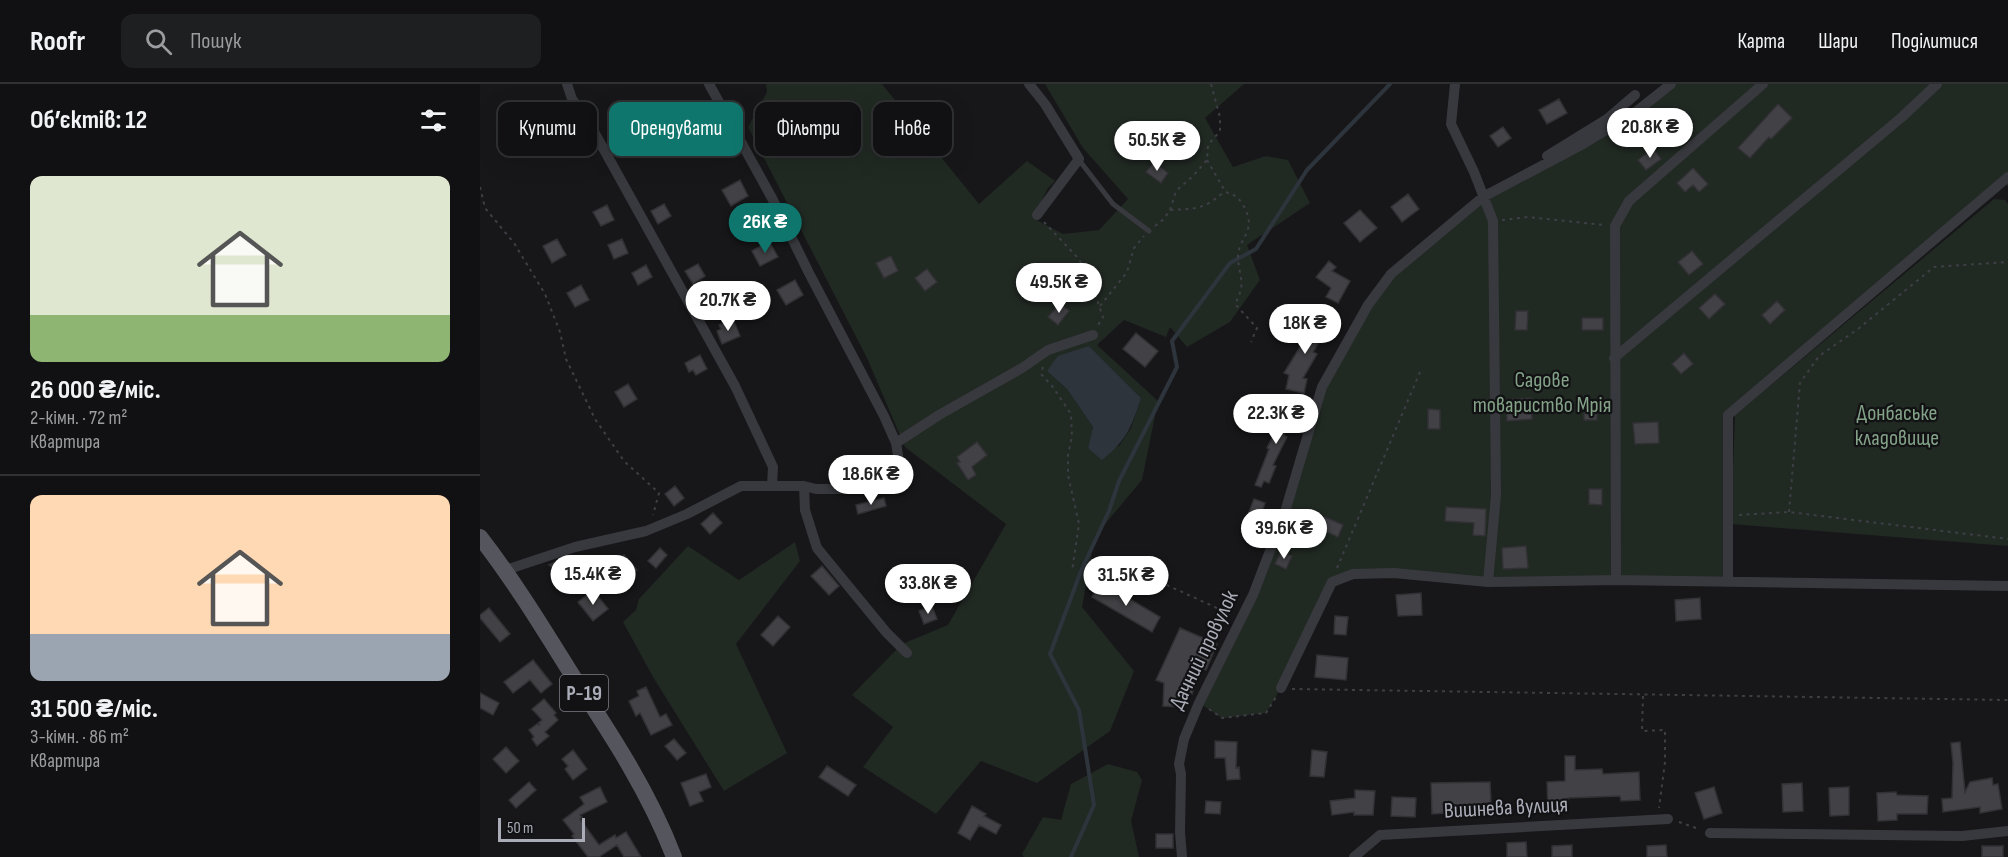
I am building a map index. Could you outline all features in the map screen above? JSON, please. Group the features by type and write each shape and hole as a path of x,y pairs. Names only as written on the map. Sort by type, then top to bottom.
{"main road":[{"name":"Р-19","path":"480,537 506,570 630,765 661,823 674,857"}],"street":[{"path":"567,84 572,99 592,129 735,386 773,467 772,486"},
{"path":"506,570 575,547 646,531 687,514 741,486 855,489 894,473 899,462 896,442 884,416 709,84"},
{"path":"1029,84 1045,104 1079,159 1037,215"},
{"path":"1455,84 1451,124 1474,172 1493,220 1496,495 1488,582"},
{"path":"1483,197 1583,144 1637,111 1671,84"},
{"path":"1616,580 1615,226 1629,201 1762,84"},
{"path":"1614,358 1902,117 1936,84"},
{"path":"1483,197 1607,119 1635,95"},
{"path":"1728,582 1728,415 2006,182"},
{"name":"Дачний провулок","path":"1182,857 1179,764 1184,739 1199,703 1254,595 1285,512 1322,387 1368,304 1391,274 1483,197"},
{"path":"896,442 1022,368 1048,350 1093,335"},
{"path":"804,486 805,510 818,548 886,632 907,653"},
{"path":"1281,688 1332,582 1353,574 1394,573 1488,582 1616,580 2008,586"},
{"name":"Вишнева вулиця","path":"1354,857 1380,835 1663,819"},
{"path":"1710,833 1962,836 2008,831"}],"lane":[{"path":"1079,159 1113,204 1149,231"}],"path":[{"path":"1211,84 1220,117 1220,131 1208,145 1207,160 1225,192"},
{"path":"1100,306 1127,272 1134,248 1164,219 1170,210 1176,191 1207,160"},
{"path":"480,187 485,208 514,243 545,294 560,332 566,359 596,419 624,461 659,493 653,518 646,531"},
{"path":"1170,210 1196,209 1225,192 1234,194 1241,201 1250,222 1238,256 1242,291 1235,304 1257,328 1251,342"},
{"path":"1037,215 1077,257 1087,271 1103,317"},
{"path":"1493,220 1528,217 1615,226"},
{"path":"1789,512 1800,383 1819,356 1934,267 2008,262"},
{"path":"1048,350 1041,374 1071,414 1072,437 1068,455 1068,475 1079,524 1072,571"},
{"path":"1332,582 1420,372"},
{"path":"1727,516 1789,512 2008,539"},
{"path":"1135,565 1158,581 1241,619"},
{"path":"1199,703 1222,718 1266,713 1281,688 2008,700"},
{"path":"1643,695 1642,731 1665,730 1663,819 1710,833"}],"green space":[{"path":"766,84 882,84 897,102 873,102 873,156 940,156 979,204 1027,161 1055,181 1048,188 1033,218 1063,234 1099,230 1128,199 1083,148 1045,84 1244,84 1205,118 1233,167 1266,156 1288,160 1310,203 1247,245 1260,280 1230,322 1187,347 1170,327 1166,337 1124,320 1097,345 1158,401 1142,480 1095,536 1082,607 1134,671 1110,731 1037,783 981,761 936,814 863,767 893,727 852,695 902,644 948,625 1006,524 905,447 867,358 763,156 861,156 861,102 762,102 767,92","holes":["1089,346 1141,398 1131,428 1119,446 1088,448 1093,427 1067,389 1047,371"]},
{"name":"Садове товариство Мрія","path":"1671,84 2008,84 2008,187 2004,181 1728,415 1728,582 1488,582 1394,574 1332,582 1281,688 1266,713 1222,718 1199,703 1254,595 1322,387 1391,274 1483,197 1583,144"},
{"path":"755,114 755,141 748,127"},
{"name":"Донбаське кладовище","path":"1994,199 2005,200 2008,204 2008,546 1731,524 1735,415"},
{"path":"795,542 800,561 736,644 787,753 724,791 653,677 623,622 636,610 639,599 688,546 739,580"},
{"path":"1108,764 1137,772 1142,780 1131,821 1139,857 1024,857 1022,854 1043,817 1061,820 1071,784"}],"shaded area":[{"path":"1089,346 1141,398 1123,440 1102,460 1088,448 1093,427 1067,389 1047,371 1058,356"}],"building":[{"path":"1559,99 1567,113 1547,124 1539,110"},
{"path":"1778,104 1792,118 1771,139 1769,137 1750,158 1738,148"},
{"path":"1503,127 1511,138 1498,147 1490,136"},
{"path":"1653,148 1661,159 1646,170 1638,160"},
{"path":"1154,162 1168,173 1161,183 1146,172"},
{"path":"1693,168 1708,184 1699,192 1693,185 1685,192 1677,183"},
{"path":"740,180 748,196 731,206 722,190"},
{"path":"1408,194 1419,209 1402,222 1391,207"},
{"path":"664,204 671,216 658,224 651,211"},
{"path":"607,205 614,220 601,226 593,212"},
{"path":"1360,210 1377,228 1360,242 1344,223"},
{"path":"557,239 566,255 552,263 543,246"},
{"path":"622,239 628,253 614,259 608,245"},
{"path":"769,241 778,257 760,266 752,251"},
{"path":"1692,251 1703,264 1689,275 1678,262"},
{"path":"891,256 898,271 884,278 876,263"},
{"path":"1329,261 1336,267 1332,271 1350,281 1338,303 1326,297 1331,288 1316,277"},
{"path":"698,264 705,276 693,284 685,271"},
{"path":"646,265 652,277 638,285 632,273"},
{"path":"927,269 937,282 925,291 915,278"},
{"path":"795,280 803,295 786,305 777,290"},
{"path":"581,285 589,300 575,307 567,293"},
{"path":"1715,294 1725,304 1709,319 1699,308"},
{"path":"1777,301 1785,310 1770,324 1762,315"},
{"path":"1060,303 1069,311 1058,325 1048,317"},
{"path":"1516,311 1528,311 1527,330 1515,330"},
{"path":"1321,316 1331,322 1313,352 1317,354 1303,378 1307,379 1304,393 1286,389 1289,375 1284,373 1305,339 1294,328 1301,322 1310,332"},
{"path":"1582,318 1603,318 1603,330 1582,330"},
{"path":"733,319 740,336 722,344 717,331 721,329 719,325"},
{"path":"1136,333 1158,351 1145,367 1123,349"},
{"path":"1684,353 1693,364 1681,374 1672,364"},
{"path":"700,355 707,369 696,375 693,370 689,372 685,363"},
{"path":"628,384 637,399 624,407 615,392"},
{"path":"1531,398 1532,419 1507,421 1506,400"},
{"path":"1285,404 1297,409 1284,435 1287,437 1273,465 1276,466 1269,483 1264,481 1261,487 1255,485 1269,449 1267,448 1280,422 1277,420"},
{"path":"1584,404 1597,404 1597,420 1584,420"},
{"path":"1428,409 1440,410 1440,429 1428,429"},
{"path":"1658,422 1659,443 1635,444 1633,423"},
{"path":"977,442 987,455 972,467 976,475 968,480 957,463 960,462 957,457"},
{"path":"675,486 684,498 674,506 665,494"},
{"path":"1589,489 1602,489 1602,505 1589,504"},
{"path":"884,498 886,506 858,514 856,505"},
{"path":"1254,499 1265,503 1256,529 1244,525"},
{"path":"1446,507 1486,509 1485,536 1473,535 1474,523 1445,521"},
{"path":"713,513 722,523 710,534 701,524"},
{"path":"1325,517 1343,525 1338,537 1320,529"},
{"path":"1526,546 1528,568 1503,569 1502,548"},
{"path":"660,548 667,555 656,568 648,561"},
{"path":"1281,551 1292,556 1286,569 1275,564"},
{"path":"624,555 637,570 623,581 618,574 614,578 607,569"},
{"path":"561,559 597,580 592,589 549,565"},
{"path":"822,566 839,586 829,595 811,576"},
{"path":"1101,582 1160,617 1152,632 1092,597"},
{"path":"593,590 608,609 593,621 578,602"},
{"path":"1421,593 1422,615 1398,616 1396,595"},
{"path":"1700,598 1701,619 1676,621 1675,600"},
{"path":"932,606 937,619 924,624 919,611"},
{"path":"489,608 510,634 500,642 480,618 480,615"},
{"path":"778,616 790,627 773,646 761,635"},
{"path":"1335,616 1348,617 1346,635 1334,634"},
{"path":"1180,628 1217,644 1206,670 1202,668 1192,694 1181,689 1180,707 1163,706 1164,683 1156,680"},
{"path":"1317,655 1348,658 1346,680 1315,677"},
{"path":"533,660 552,684 541,693 530,680 513,693 504,682"},
{"path":"646,687 660,717 666,714 672,725 651,735 640,713 636,716 629,701 639,696 637,691"},
{"path":"480,693 499,703 493,715 480,708"},
{"path":"544,699 556,713 554,715 558,720 545,732 549,736 537,746 529,730 537,724 540,725 538,723 542,720 532,709"},
{"path":"674,739 686,753 677,760 665,746"},
{"path":"1215,741 1237,742 1236,768 1239,767 1240,779 1227,780 1225,758 1215,758"},
{"path":"1960,742 1965,792 1970,782 1992,778 1993,785 1998,784 2002,809 1980,813 1980,807 1943,812 1942,799 1952,798 1951,743"},
{"path":"506,747 519,761 506,773 493,759"},
{"path":"573,750 587,769 573,780 565,769 568,766 562,759"},
{"path":"1312,750 1327,752 1324,777 1310,776"},
{"path":"1565,756 1575,756 1575,770 1602,769 1603,774 1639,772 1640,800 1621,801 1620,796 1568,798 1568,809 1548,810 1547,782 1565,781"},
{"path":"827,766 856,785 848,796 819,777"},
{"path":"706,774 711,787 699,792 703,801 690,806 681,783"},
{"path":"529,782 536,790 516,808 509,800"},
{"path":"1490,782 1491,803 1486,803 1486,810 1475,810 1475,814 1463,815 1463,812 1432,814 1431,783"},
{"path":"1802,783 1803,811 1783,812 1782,784"},
{"path":"600,787 607,802 580,815 582,817 580,819 599,845 615,835 616,838 626,832 641,857 624,857 617,845 599,857 588,857 572,836 574,834 563,820 584,804 580,797"},
{"path":"1714,787 1722,813 1704,819 1695,793"},
{"path":"1849,787 1849,815 1830,816 1829,788"},
{"path":"1355,790 1375,791 1373,815 1354,815 1354,812 1332,815 1330,801 1355,798"},
{"path":"1896,792 1897,795 1928,796 1927,814 1897,814 1897,820 1878,821 1877,793"},
{"path":"1392,797 1416,798 1415,817 1391,816"},
{"path":"1206,801 1221,802 1220,814 1205,813"},
{"path":"972,806 1001,825 996,834 979,825 970,840 958,833"},
{"path":"1156,834 1173,834 1173,848 1156,848"},
{"path":"1526,842 1527,857 1507,857 1507,843"},
{"path":"1572,845 1572,857 1552,857 1552,846"},
{"path":"1666,845 1667,857 1647,857 1647,846"},
{"path":"1982,846 2003,846 2003,857 1982,857"}],"waterway":[{"path":"1071,857 1094,805 1079,710 1050,654 1081,571 1109,511 1119,481 1177,367 1172,341 1230,263 1256,249 1307,170 1390,84"}]}
